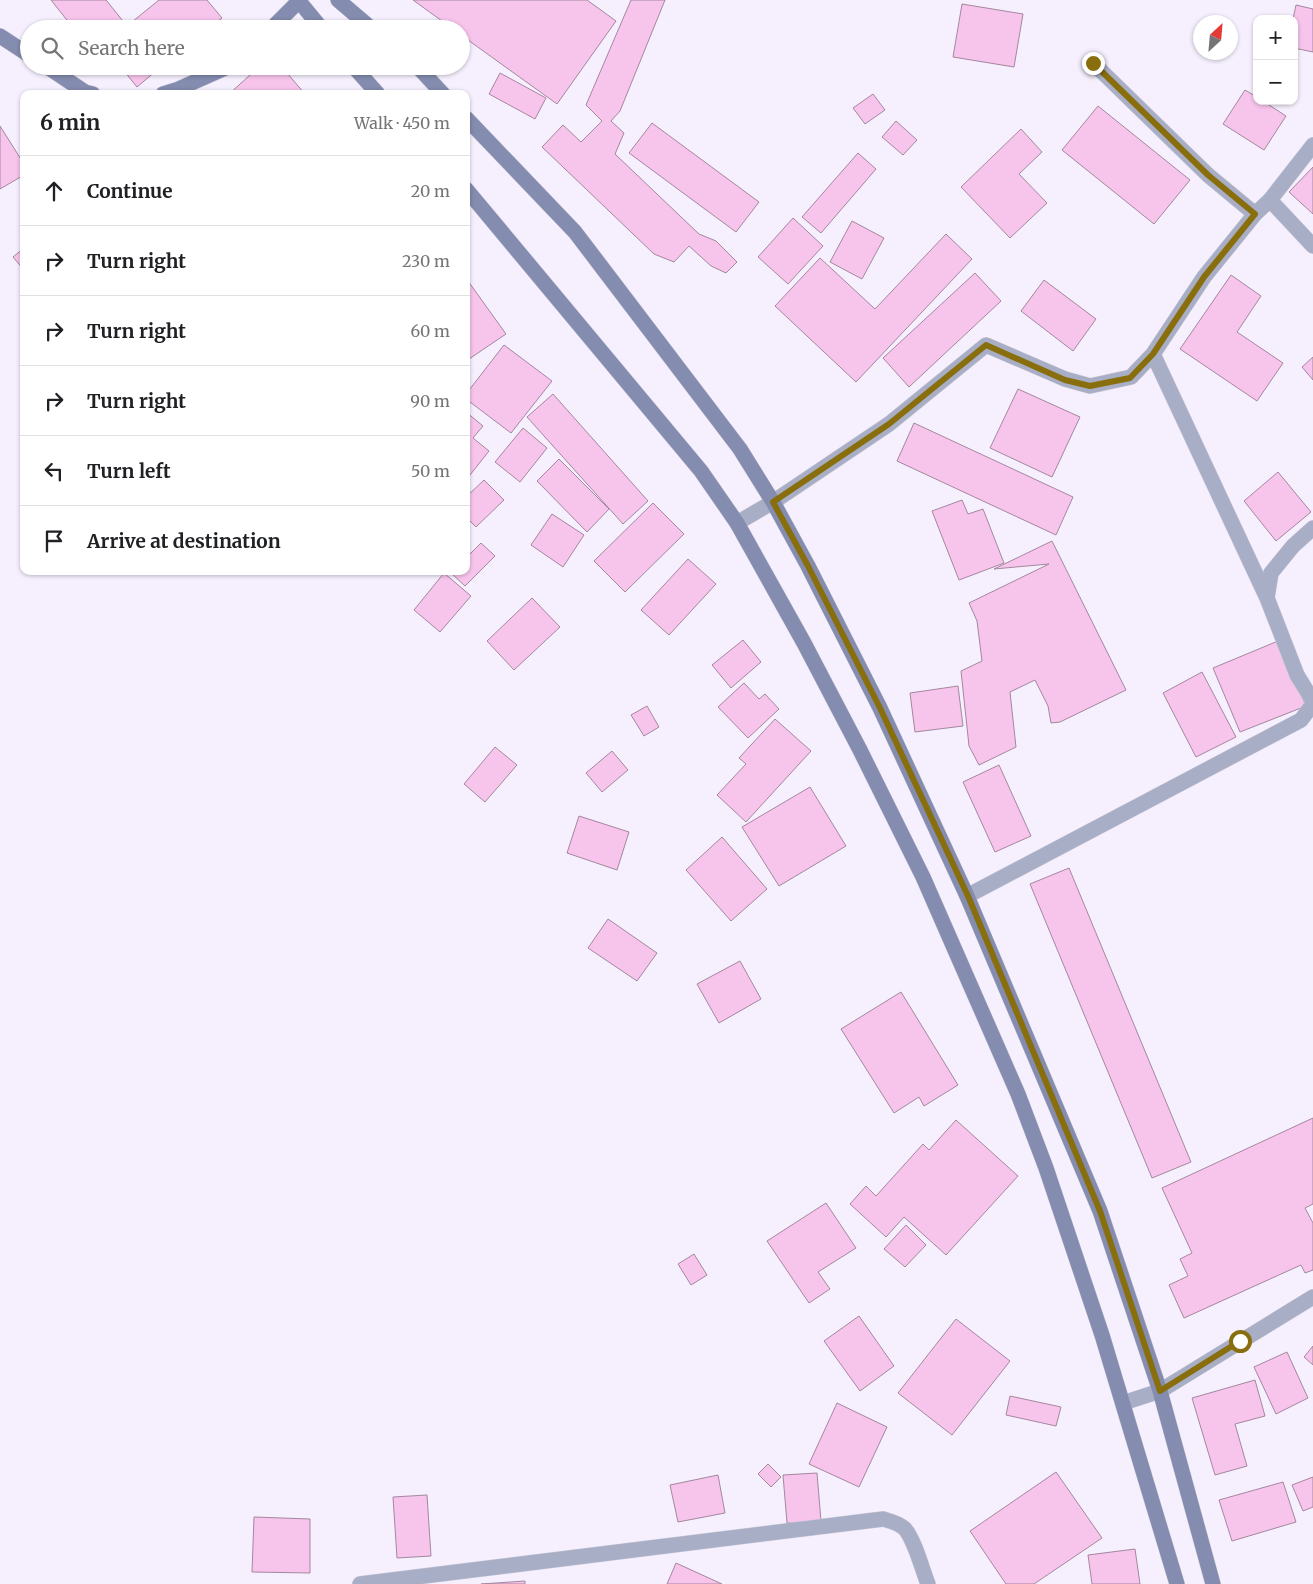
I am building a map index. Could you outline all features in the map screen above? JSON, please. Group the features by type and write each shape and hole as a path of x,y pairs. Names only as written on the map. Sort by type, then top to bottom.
{"main road":[{"path":"280,20 299,0 315,20"},
{"path":"338,0 361,20"},
{"path":"0,36 20,49"},
{"path":"60,75 83,90"},
{"path":"176,90 210,75"},
{"path":"361,75 374,90"},
{"path":"425,75 439,90"},
{"path":"470,122 575,232 740,449 773,502 808,566 880,708 968,896 1100,1211 1160,1391 1213,1584"},
{"path":"470,193 701,472 737,523 804,643 860,750 923,877 1018,1094 1076,1253 1177,1584"}],"street":[{"path":"1093,63 1208,175 1255,214"},
{"path":"737,523 773,502 889,424 986,345 1065,380 1090,386 1130,378 1153,354 1204,277 1255,214 1270,200 1313,145"},
{"path":"1270,200 1313,246"},
{"path":"968,896 1300,720 1313,703 1297,675 1267,598 1153,354"},
{"path":"1267,598 1271,573 1293,546 1313,528"},
{"path":"1123,1403 1160,1391 1313,1297"},
{"path":"360,1584 883,1519 895,1522 904,1529 911,1540 928,1584"}],"building":[{"path":"51,0 106,0 122,20 67,20"},
{"path":"159,0 207,0 222,18 219,20 134,20"},
{"path":"413,0 587,0 616,21 557,104 470,41 470,20 441,20"},
{"path":"631,0 665,0 620,111 611,121 624,133 615,154 699,234 716,241 737,262 726,273 711,266 689,246 674,262 654,254 542,147 563,125 581,142 602,121 586,105"},
{"path":"962,4 1023,14 1014,67 953,57"},
{"path":"1296,5 1313,9 1313,52 1298,49 1298,15 1294,15"},
{"path":"500,73 546,98 535,119 489,94"},
{"path":"127,75 151,75 137,87"},
{"path":"250,75 289,75 302,90 233,90"},
{"path":"1245,90 1253,95 1253,105 1269,105 1286,116 1264,150 1223,124"},
{"path":"873,94 885,110 865,124 853,108"},
{"path":"1098,106 1190,180 1154,224 1062,150"},
{"path":"896,121 917,140 903,155 882,137"},
{"path":"652,123 759,202 736,232 629,153"},
{"path":"0,126 20,158 20,177 0,189"},
{"path":"1021,129 1042,152 1019,174 1047,203 1010,238 961,187"},
{"path":"858,153 876,169 821,233 802,217"},
{"path":"1313,167 1313,214 1289,192"},
{"path":"793,218 823,246 788,284 758,257"},
{"path":"852,221 884,238 862,279 830,262"},
{"path":"946,234 972,259 856,382 775,306 820,258 875,309"},
{"path":"20,251 20,265 13,257"},
{"path":"975,273 1001,301 909,387 883,358"},
{"path":"1231,275 1261,296 1237,332 1283,363 1257,401 1180,349"},
{"path":"1044,280 1096,319 1073,351 1021,311"},
{"path":"470,284 506,334 470,358"},
{"path":"504,345 552,381 511,433 470,402 470,389"},
{"path":"1313,357 1313,380 1302,367"},
{"path":"1018,389 1080,417 1052,477 990,448"},
{"path":"553,394 648,501 623,524 527,417"},
{"path":"470,415 483,426 473,438 489,451 470,475"},
{"path":"914,423 1073,497 1056,535 897,461"},
{"path":"523,428 547,448 520,482 495,462"},
{"path":"559,459 609,509 587,532 537,481"},
{"path":"1278,472 1311,512 1276,541 1244,501"},
{"path":"484,480 504,500 476,527 470,521 470,493"},
{"path":"962,500 968,514 983,509 1004,563 959,580 932,511"},
{"path":"653,503 684,534 625,592 594,561"},
{"path":"552,514 584,535 563,567 531,545"},
{"path":"1052,541 1126,690 1060,722 1051,723 1048,706 1035,680 1010,692 1016,747 979,765 969,746 961,671 982,661 977,621 969,603 1049,564 994,569"},
{"path":"481,543 495,556 465,586 453,575 470,575 470,554"},
{"path":"688,559 716,584 669,635 641,610"},
{"path":"442,575 446,575 471,596 440,632 414,610"},
{"path":"532,598 560,627 514,670 487,641"},
{"path":"743,640 761,662 731,688 712,665"},
{"path":"1278,641 1306,706 1240,732 1213,668"},
{"path":"1202,672 1236,737 1196,757 1163,693"},
{"path":"744,683 759,699 765,694 779,709 748,738 718,707"},
{"path":"958,686 963,726 915,732 910,693"},
{"path":"647,706 659,727 644,736 631,715"},
{"path":"775,719 811,751 746,822 717,795 746,764 739,758"},
{"path":"495,747 517,765 485,802 464,784"},
{"path":"612,751 628,770 602,792 586,773"},
{"path":"999,765 1031,836 995,852 963,782"},
{"path":"810,787 846,846 779,886 742,827"},
{"path":"579,816 629,832 617,870 567,853"},
{"path":"722,837 767,889 731,921 686,870"},
{"path":"1069,868 1191,1162 1152,1178 1030,884"},
{"path":"608,919 657,953 637,981 588,948"},
{"path":"740,961 761,999 719,1023 697,984"},
{"path":"901,992 958,1085 924,1106 919,1097 894,1113 841,1029"},
{"path":"1313,1118 1313,1204 1305,1208 1313,1223 1313,1270 1305,1273 1301,1265 1184,1318 1169,1285 1188,1276 1180,1259 1192,1253 1162,1188"},
{"path":"956,1120 1018,1176 946,1255 904,1217 886,1237 850,1204 866,1186 876,1196 923,1144 929,1150"},
{"path":"826,1203 856,1248 818,1272 830,1289 809,1303 767,1241"},
{"path":"906,1225 926,1245 905,1267 884,1249"},
{"path":"694,1254 707,1275 691,1285 678,1264"},
{"path":"859,1316 894,1366 860,1391 824,1341"},
{"path":"956,1319 1010,1361 952,1435 898,1393"},
{"path":"1313,1346 1313,1365 1304,1357"},
{"path":"1287,1352 1308,1398 1276,1414 1254,1367"},
{"path":"1255,1380 1265,1416 1235,1424 1247,1466 1215,1475 1192,1398"},
{"path":"1010,1396 1061,1407 1056,1426 1006,1415"},
{"path":"837,1403 887,1427 859,1487 809,1464"},
{"path":"768,1464 781,1477 771,1487 758,1474"},
{"path":"1056,1472 1102,1538 1034,1584 1006,1584 970,1531"},
{"path":"817,1473 821,1521 787,1523 783,1475"},
{"path":"718,1475 725,1513 678,1522 670,1485"},
{"path":"1313,1477 1313,1507 1303,1511 1292,1485"},
{"path":"1283,1482 1296,1522 1232,1541 1219,1500"},
{"path":"427,1495 431,1556 397,1558 393,1497"},
{"path":"254,1517 310,1519 310,1573 252,1572"},
{"path":"1135,1549 1140,1584 1092,1584 1088,1555"},
{"path":"676,1563 722,1584 667,1584"},
{"path":"525,1581 525,1584 481,1584"}],"route":[{"path":"1093,63 1208,175 1255,214 1204,277 1153,354 1130,378 1090,386 1065,380 986,345 889,424 773,502 808,566 880,708 968,896 1100,1211 1160,1391 1240,1341"}]}
